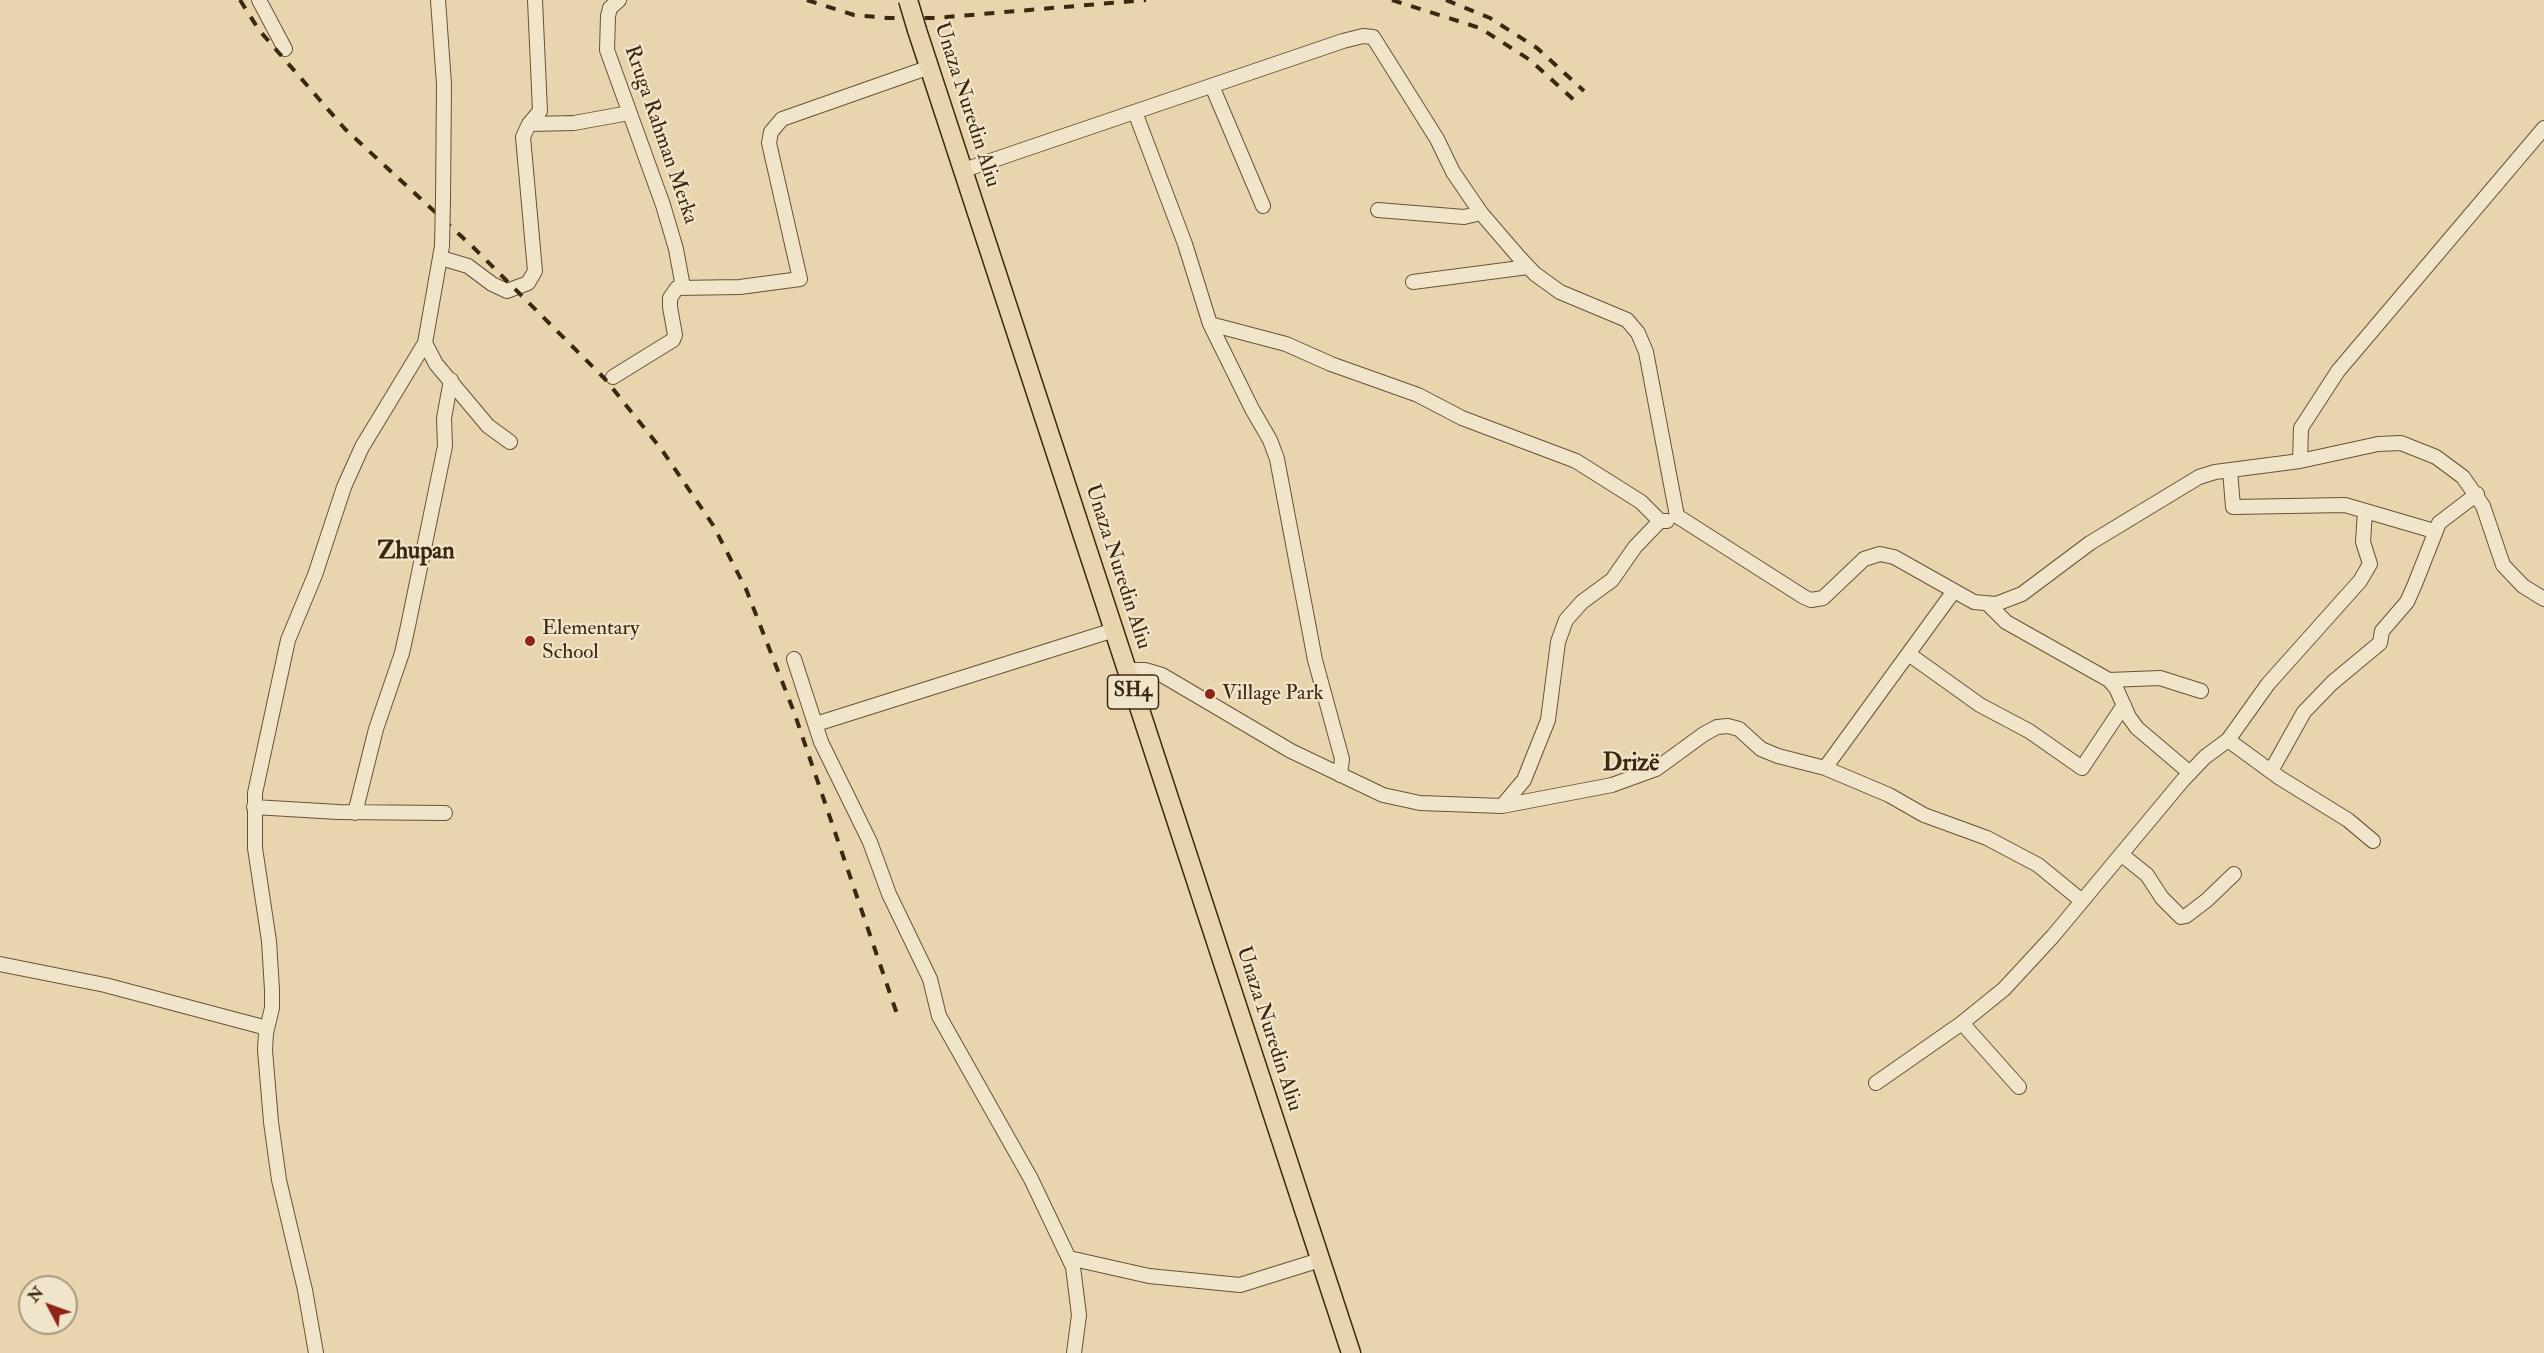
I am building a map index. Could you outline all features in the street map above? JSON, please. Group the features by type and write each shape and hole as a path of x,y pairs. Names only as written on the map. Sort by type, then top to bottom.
{"main road":[{"name":"Unaza Nuredin Aliu","path":"908,0 1351,1353"}],"street":[{"path":"259,0 285,49"},
{"path":"316,1353 305,1290 279,1180 271,1122 266,1050 272,990 269,940 255,848 254,807 259,769 292,629 315,575 344,487 362,447 425,343 442,252 444,84 438,0"},
{"path":"442,252 507,291 522,287 532,279 535,262 523,137 536,120 535,0"},
{"name":"Rruga Rahman Merka","path":"619,0 610,8 608,16 607,50 663,205 676,249 683,287"},
{"path":"964,171 1343,41 1363,36 1373,37 1437,139 1453,172 1481,213 1528,267 1568,296 1627,320 1638,333 1646,352 1677,516 1811,600 1830,595 1858,563 1869,556 1881,554 1894,557 1974,602 1989,605 2022,594 2090,543 2193,480 2215,472 2300,461 2366,446 2401,443 2419,448 2444,462 2463,477 2477,494 2503,565 2523,586 2544,599"},
{"path":"613,377 673,340 675,334 670,298 677,288 740,287 800,279 770,152 771,132 782,120 930,67"},
{"path":"1212,86 1263,206"},
{"path":"1135,112 1185,244 1210,324 1270,440 1277,459 1315,660 1342,759 1340,775"},
{"path":"536,120 574,123 629,113"},
{"path":"2300,461 2301,428 2338,370 2544,128"},
{"path":"1378,210 1464,217 1481,213"},
{"path":"1413,282 1528,267"},
{"path":"1210,324 1286,344 1331,364 1418,395 1462,418 1576,461 1641,502 1660,521"},
{"path":"425,343 436,364 488,426 510,442"},
{"path":"355,813 376,729 406,635 445,446 444,418 451,380"},
{"path":"2230,470 2233,507 2333,504 2434,531"},
{"path":"2271,771 2304,712 2332,683 2380,643 2382,631 2411,593 2434,531 2446,516 2477,494"},
{"path":"1876,1083 1962,1023 2004,989 2122,855 2190,773 2228,740 2268,684 2313,636 2367,572 2370,564 2362,532 2365,511"},
{"path":"1502,806 1524,780 1548,720 1558,642 1566,620 1582,602 1612,580 1635,547 1660,521 1677,516"},
{"path":"1825,768 1910,655 1954,591"},
{"path":"1989,605 2006,622 2109,680 2116,688 2137,728 2190,773"},
{"path":"816,724 1114,630"},
{"path":"1910,655 1980,705 2030,731 2082,768 2124,705"},
{"path":"795,659 828,760 870,842 889,894 930,980 939,1016 1031,1179 1069,1258 1075,1275 1079,1315 1074,1353"},
{"path":"1126,670 1145,670 1162,675 1251,729 1340,775 1400,801 1502,806 1632,779 1656,769 1718,727 1739,729 1761,749 1778,756 1825,768 1889,795 1924,815 1987,838 2038,865 2082,901"},
{"path":"2109,680 2160,678 2201,691"},
{"path":"2228,740 2271,771 2348,820 2373,841"},
{"path":"254,807 355,813 445,813"},
{"path":"2122,855 2147,875 2162,898 2181,917 2186,916 2207,900 2234,874"},
{"path":"0,964 105,985 267,1028"},
{"path":"1962,1023 2019,1087"},
{"path":"1069,1258 1149,1276 1233,1285 1256,1281 1320,1260"}],"railway":[{"path":"240,0 259,30 345,129 473,247 605,379 662,450 713,525 746,589 794,712 898,1017"},
{"path":"807,0 854,15 888,18 935,18 1146,0"},
{"path":"1392,0 1480,28 1530,60 1574,100"},
{"path":"1446,0 1490,18 1537,48 1584,91"}],"place":[{"name":"Elementary School","path":"530,641"},
{"name":"Village Park","path":"1210,694"}],"district":[{"name":"Zhupan","path":"416,553"},
{"name":"Drizë","path":"1631,765"}]}
